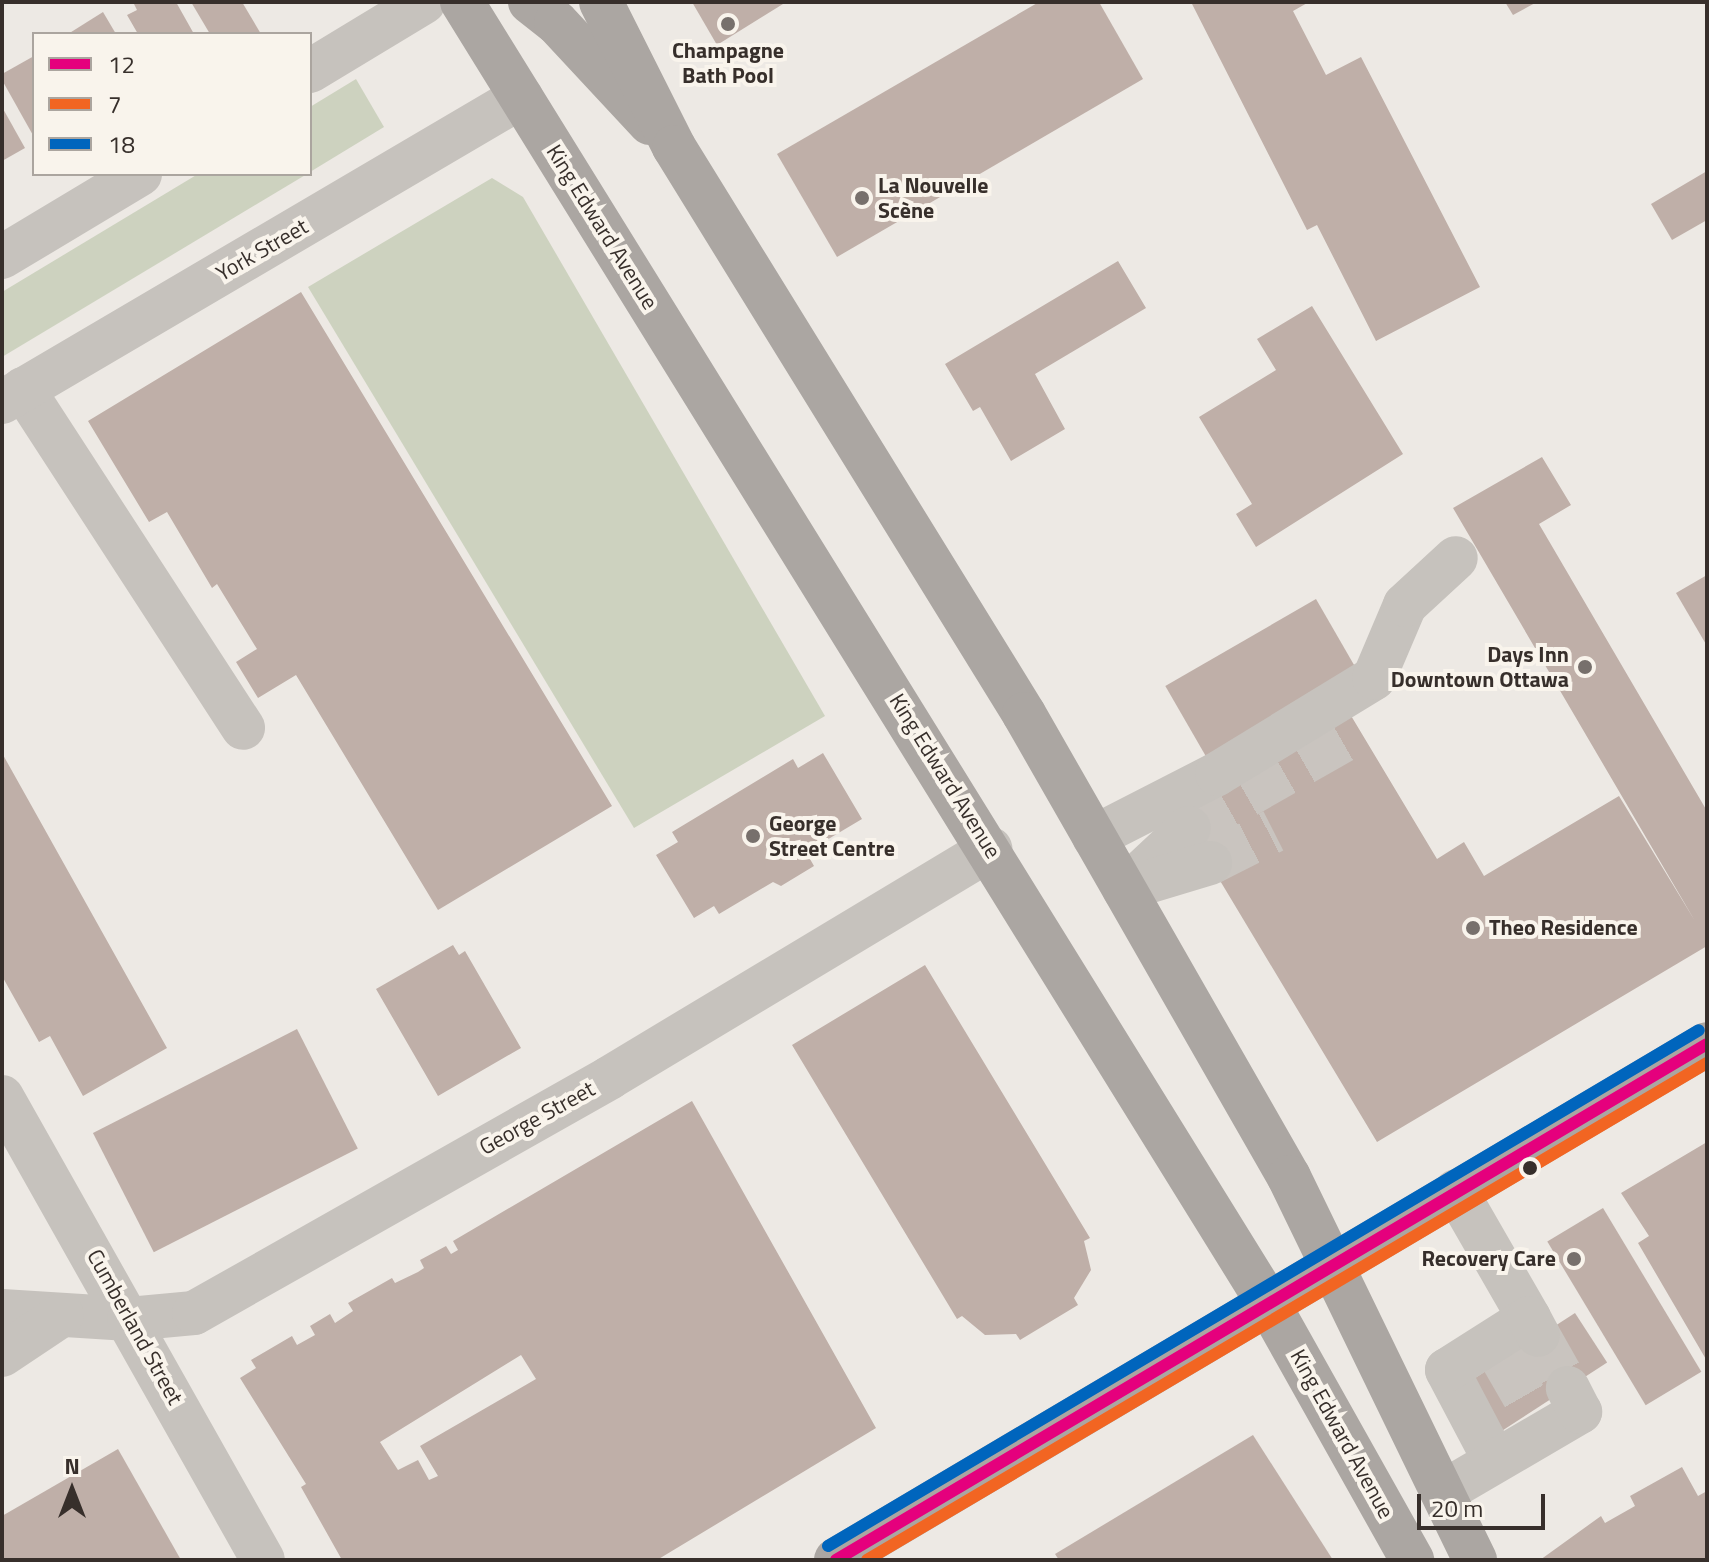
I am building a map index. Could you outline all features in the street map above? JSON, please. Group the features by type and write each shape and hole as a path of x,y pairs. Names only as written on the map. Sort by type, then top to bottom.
{"main road":[{"name":"King Edward Avenue","path":"462,2 990,849 1268,1303 1412,1560"},
{"path":"530,2 556,22 674,147"},
{"path":"601,2 674,147 1036,735 1289,1177 1470,1548"},
{"path":"836,1560 1707,1044"}],"street":[{"path":"312,70 424,2"},
{"name":"York Street","path":"13,396 521,97"},
{"path":"2,257 137,176"},
{"path":"13,396 243,728"},
{"path":"1094,837 1217,774 1374,678 1405,605 1456,558"},
{"path":"1124,889 1199,845"},
{"name":"George Street","path":"2,1311 129,1319 194,1313 609,1078 990,849"},
{"name":"Cumberland Street","path":"2,1097 263,1560"},
{"path":"1398,1398 1447,1370 1516,1338 1456,1191"},
{"path":"2,1355 62,1315"},
{"path":"1447,1370 1495,1461"},
{"path":"1443,1492 1495,1461 1548,1410"}],"green space":[{"path":"356,79 384,127 312,171 312,106"},
{"path":"195,176 304,176 2,357 2,292"},
{"path":"492,178 523,197 825,716 634,828 308,287"}],"building":[{"path":"133,2 176,2 193,32 137,32 127,15 137,10"},
{"path":"191,2 242,2 260,32 209,32"},
{"name":"Champagne Bath Pool","path":"692,2 782,2 783,4 717,45"},
{"path":"1039,2 1099,2 1143,79 837,257 777,154"},
{"path":"1191,2 1309,2 1293,11 1326,75 1361,57 1480,287 1376,341 1317,225 1307,230"},
{"path":"1505,2 1537,2 1513,15"},
{"path":"103,12 115,32 71,32"},
{"path":"32,57 32,133 2,80 2,74"},
{"path":"2,107 25,148 2,161"},
{"path":"1707,171 1707,220 1672,240 1651,204"},
{"path":"1118,261 1146,308 1035,374 1065,429 1011,461 980,407 973,411 945,364"},
{"path":"301,292 612,806 438,910 296,675 258,698 236,662 257,649 217,584 212,588 167,512 149,522 88,421"},
{"path":"1312,306 1403,454 1256,547 1236,514 1252,504 1199,417 1276,370 1257,339"},
{"name":"Theo Residence","path":"1542,457 1571,505 1539,524 1707,811 1707,946 1377,1142 1177,809 1347,709 1437,859 1464,842 1484,876 1619,796 1695,921 1453,508"},
{"path":"1707,575 1707,646 1676,593"},
{"path":"1316,599 1362,679 1211,766 1165,686"},
{"path":"2,753 167,1048 83,1096 50,1036 39,1042 2,976"},
{"name":"George Street Centre","path":"823,753 862,819 825,841 810,859 814,866 781,886 773,882 719,914 714,906 694,918 656,855 678,842 672,832 793,759 798,768"},
{"path":"453,945 459,955 465,951 521,1048 438,1096 376,989"},
{"path":"925,965 1090,1238 1084,1241 1091,1270 1074,1298 1078,1305 1020,1340 1016,1334 985,1335 962,1316 957,1319 792,1045"},
{"path":"297,1029 358,1148 154,1252 93,1133"},
{"path":"692,1101 876,1428 657,1560 342,1560 301,1487 306,1484 240,1378 256,1368 251,1360 292,1336 297,1345 315,1335 310,1326 330,1314 335,1323 353,1311 348,1303 392,1278 395,1283 424,1268 420,1260 446,1246 451,1254 458,1250 453,1241","holes":["521,1355 536,1379 420,1446 438,1476 429,1480 418,1460 398,1470 380,1442"]},
{"path":"1707,1142 1707,1361 1638,1243 1649,1236 1621,1193"},
{"path":"1603,1208 1701,1372 1646,1405 1547,1241"},
{"path":"1575,1313 1607,1362 1500,1432 1468,1383"},
{"path":"1253,1435 1333,1560 1059,1560 1055,1554"},
{"path":"118,1449 181,1560 2,1560 2,1516"},
{"path":"1682,1467 1698,1496 1707,1491 1707,1560 1540,1560 1601,1516 1605,1523 1635,1506 1630,1496"}],"tunnel":[{"path":"1189,828 1360,731"},
{"path":"1210,863 1273,831"},
{"path":"1538,1335 1568,1388"},
{"path":"1502,1358 1532,1410"}],"transit line":[{"name":"18","path":"828,1546 1699,1030"},
{"name":"12","path":"836,1560 1707,1044"},
{"name":"7","path":"867,1560 1707,1063"}],"place":[{"name":"Champagne Bath Pool","path":"728,24"},
{"name":"La Nouvelle Scène","path":"862,198"},
{"name":"Days Inn Downtown Ottawa","path":"1585,667"},
{"name":"George Street Centre","path":"753,836"},
{"name":"Theo Residence","path":"1473,928"},
{"name":"Recovery Care","path":"1574,1259"}]}
